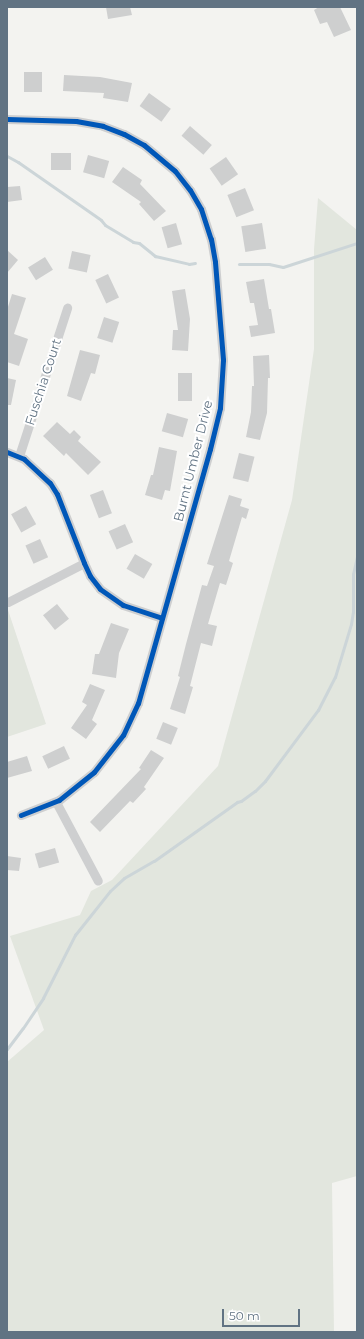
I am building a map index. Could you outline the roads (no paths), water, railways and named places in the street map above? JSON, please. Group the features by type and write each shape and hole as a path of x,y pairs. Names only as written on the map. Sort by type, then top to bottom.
{"street":[{"name":"Burnt Umber Drive","path":"7,119 76,121 103,126 134,139 157,154 175,171 190,190 207,224 215,262 223,360 221,396 210,449 138,703 123,735 94,772 56,802 21,816"},
{"name":"Fuschia Court","path":"19,456 67,308"},
{"path":"7,452 19,456 34,466 50,483 57,494 84,563 95,583 114,601 162,618"},
{"path":"8,602 84,563"},
{"path":"56,802 98,881"}],"waterway":[{"path":"7,156 18,162 101,220 105,225 133,242 139,243 155,256 189,264 195,263"},
{"path":"239,264 269,264 283,267 357,243"},
{"path":"7,1049 43,998 75,935 110,891 124,878 154,861 237,802 241,801 255,791 265,781 318,710 335,677 351,624 353,612 353,574 357,556"}]}
